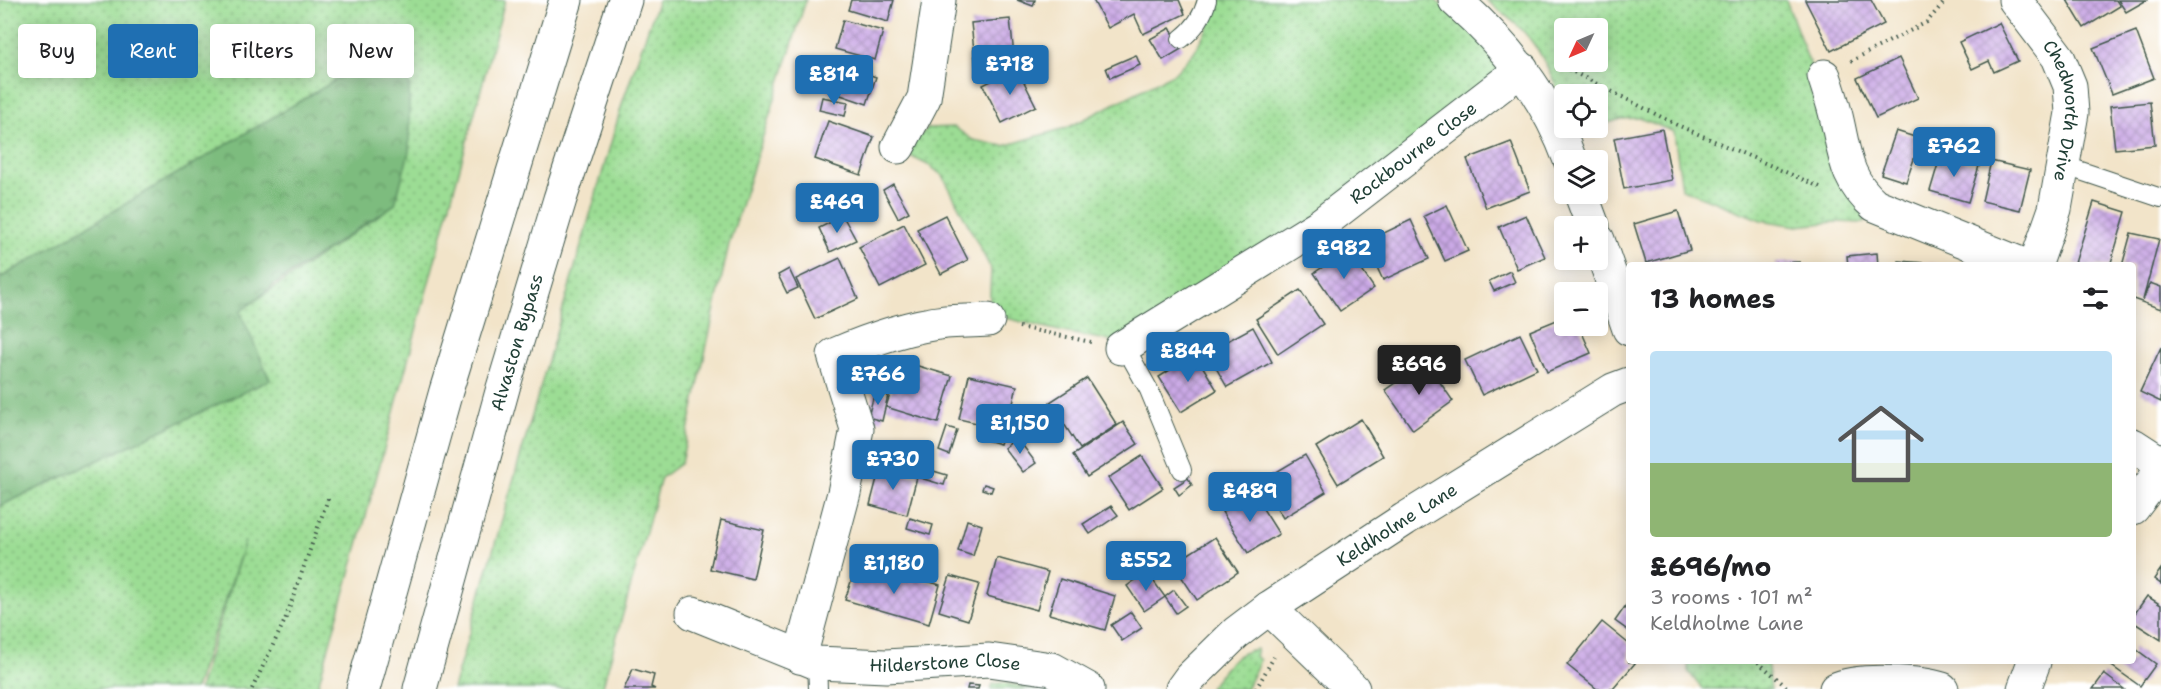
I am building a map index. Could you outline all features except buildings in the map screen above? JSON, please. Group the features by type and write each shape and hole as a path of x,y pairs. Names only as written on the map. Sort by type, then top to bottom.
{"main road":[{"path":"363,689 446,391 566,0"},
{"name":"Alvaston Bypass","path":"420,689 506,377 560,199 625,0"},
{"path":"898,147 924,98 939,0"},
{"path":"1455,0 1519,65 1560,132 1566,150"},
{"name":"Chedworth Drive","path":"2015,0 2058,57 2070,86 2072,112 2055,209 2036,262"},
{"name":"Rockbourne Close","path":"1122,346 1320,225 1519,65"},
{"path":"1824,76 1835,111 1848,171 1862,194 1875,205 2016,262"},
{"path":"1608,269 1626,320"},
{"path":"811,670 857,429 834,355 868,341 908,329 945,322 988,320"},
{"name":"Keldholme Lane","path":"1182,689 1190,678 1236,633 1269,608 1425,507 1613,390 1626,385"},
{"path":"2136,448 2161,463"},
{"path":"2136,504 2161,471"},
{"path":"1269,608 1353,689"},
{"name":"Hilderstone Close","path":"693,613 811,670 989,660 1052,669 1088,689"},
{"path":"2024,689 2033,664"},
{"path":"1836,689 1842,686 1878,681 1942,689"}],"lane":[{"path":"1181,39 1191,31 1207,0"},
{"path":"2063,165 2161,198"},
{"path":"1122,346 1149,390 1182,470"}],"path":[{"path":"1824,76 1927,21 1946,0"},
{"path":"1519,65 1535,52 1675,124 1825,189"},
{"path":"988,320 1122,346"},
{"path":"252,689 285,620 329,496"},
{"path":"1760,664 1789,689"}],"green space":[{"path":"0,0 505,0 317,689 199,689 245,541 195,689 0,689 0,506 270,380 239,312 395,204 406,78 414,78 414,24 327,24 327,78 339,78 0,278"},
{"path":"658,0 806,0 729,244 681,463 661,478 602,689 453,689 623,101"},
{"path":"1218,0 1435,0 1466,25 1494,54 1499,71 1318,222 1123,343 1068,333 989,314 991,269 943,176 930,166 910,156 914,142 928,128 954,127 973,140 1004,146 1069,127 1175,73 1194,52 1216,12"},
{"path":"1486,0 1786,0 1865,213 1865,223 1834,222 1797,226 1761,220 1682,189 1674,132 1640,118 1621,119 1608,123 1608,84 1555,84 1537,49 1511,20"},
{"path":"339,78 409,78 409,152 395,204 274,285 240,312 270,380 0,506 0,278"},
{"path":"1257,649 1255,656 1260,660 1246,689 1209,689 1235,658"},
{"path":"1688,664 1767,664 1771,689 1702,689 1688,671"},
{"path":"1002,683 1038,689 991,689 993,684"}]}
